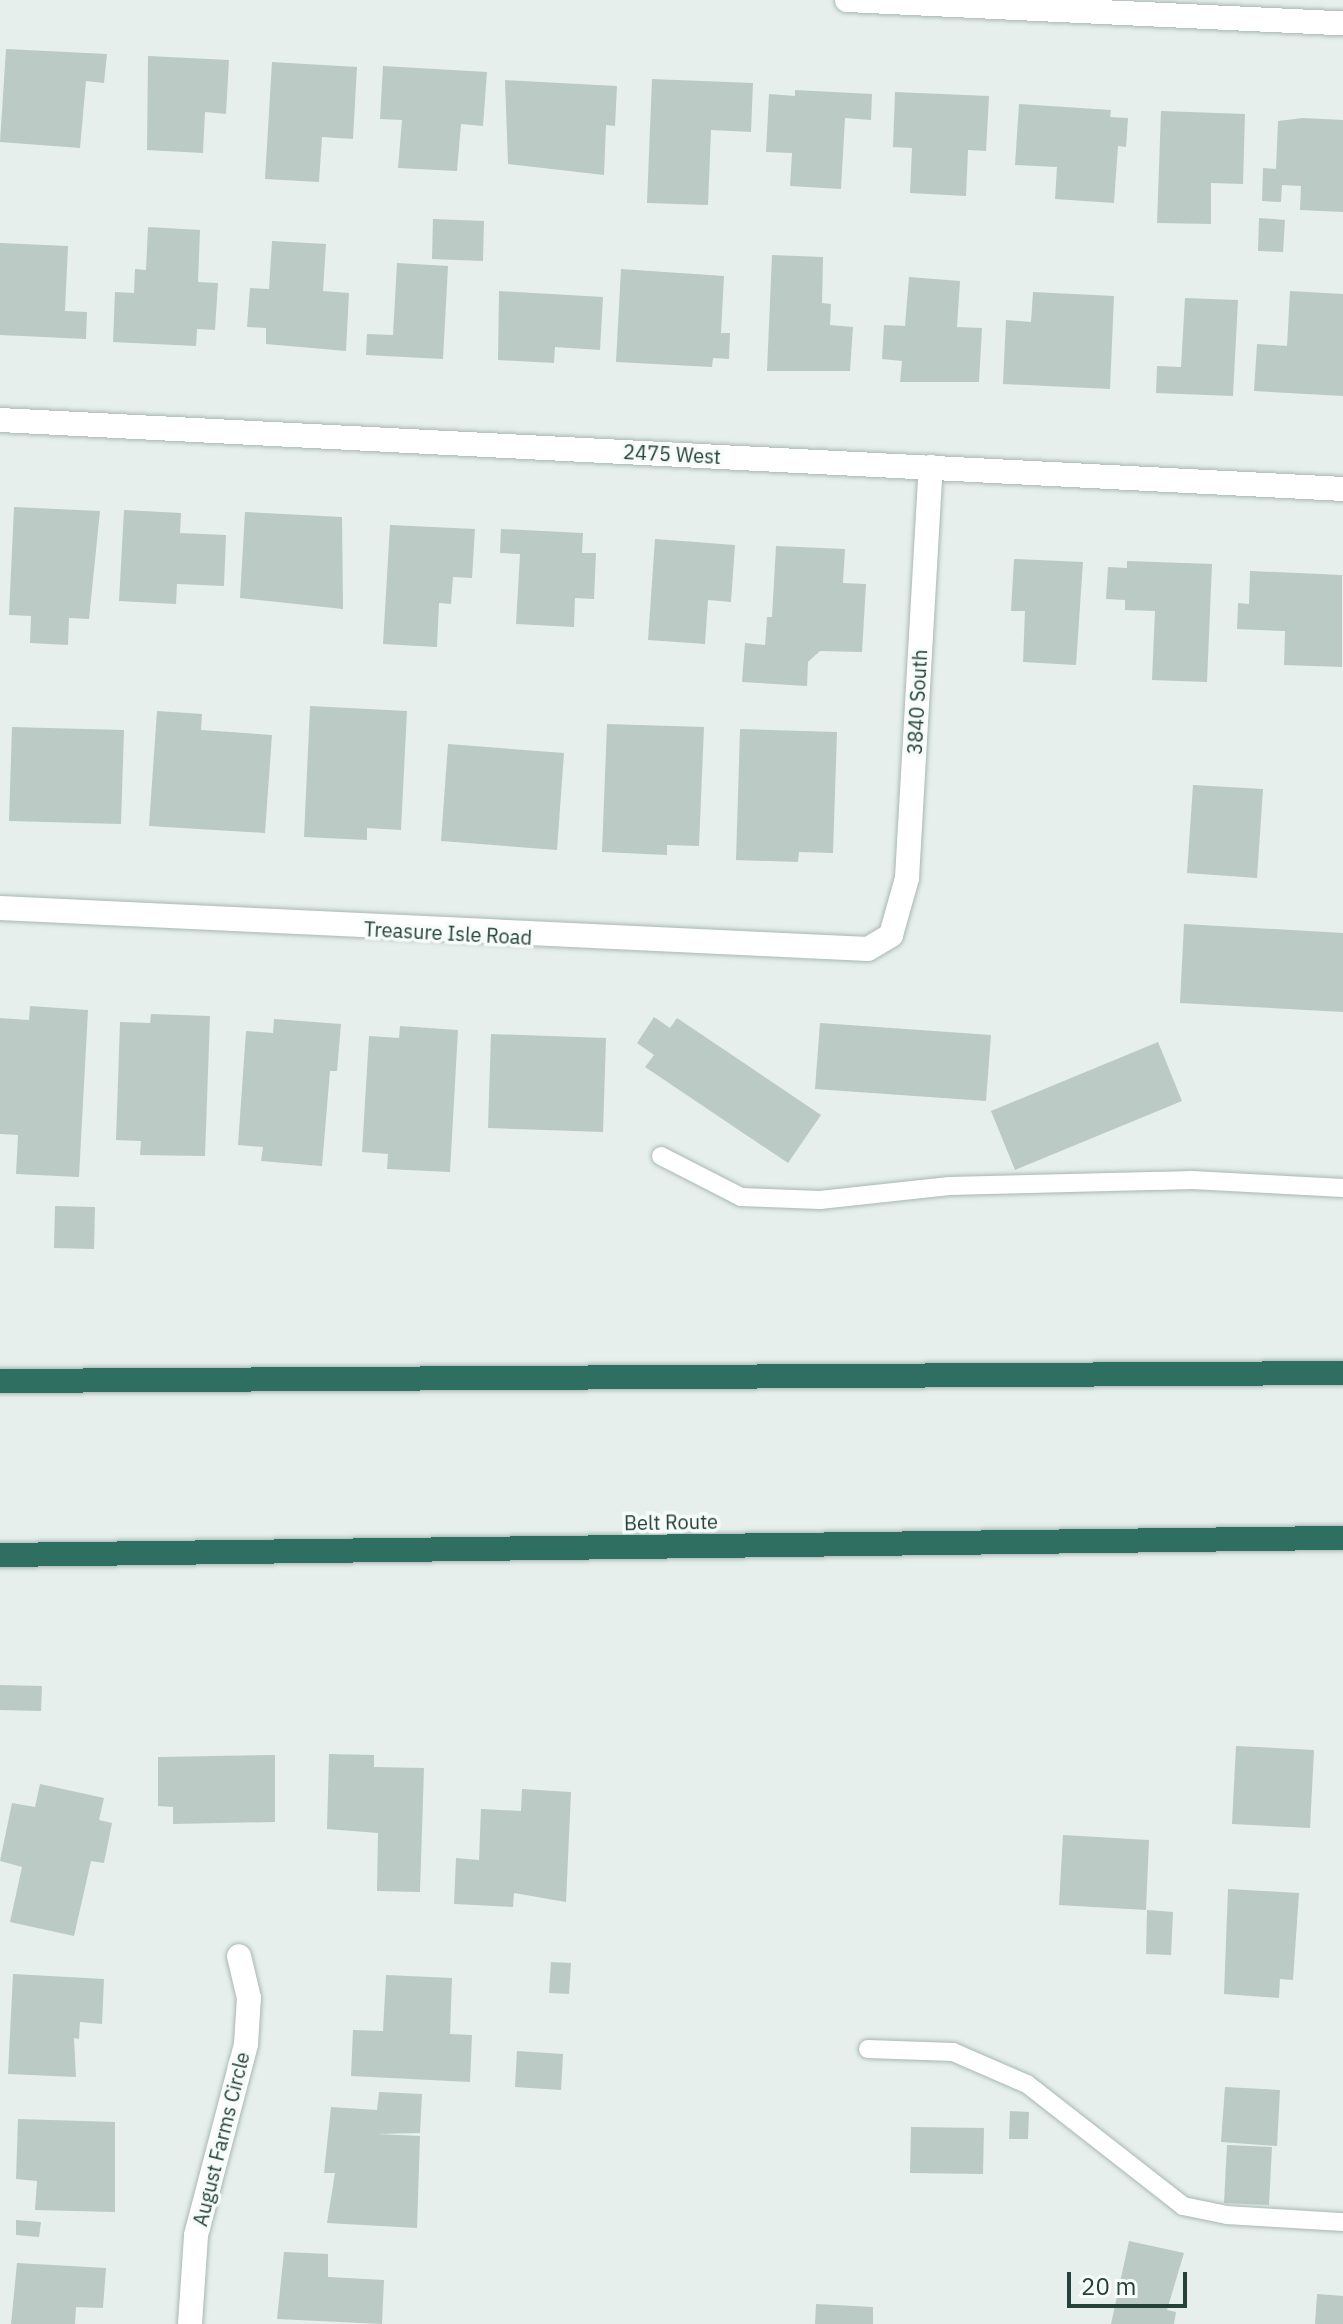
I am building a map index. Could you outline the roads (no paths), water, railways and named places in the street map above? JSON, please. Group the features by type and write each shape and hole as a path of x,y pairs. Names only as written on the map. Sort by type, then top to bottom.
{"highway":[{"path":"0,1381 1343,1373"},
{"name":"Belt Route","path":"0,1555 1343,1538"}],"street":[{"path":"847,0 1343,23"},
{"name":"2475 West","path":"0,420 1343,489"},
{"name":"3840 South","path":"891,935 907,878 931,467"},
{"name":"Treasure Isle Road","path":"0,908 839,951 868,949 891,935"},
{"name":"August Farms Circle","path":"190,2324 196,2235 246,2044 249,1998 239,1956"}],"lane":[{"path":"661,1156 741,1197 820,1200 949,1186 1192,1180 1343,1188"},
{"path":"868,2049 953,2052 1027,2084 1183,2206 1227,2215 1343,2222"}]}
